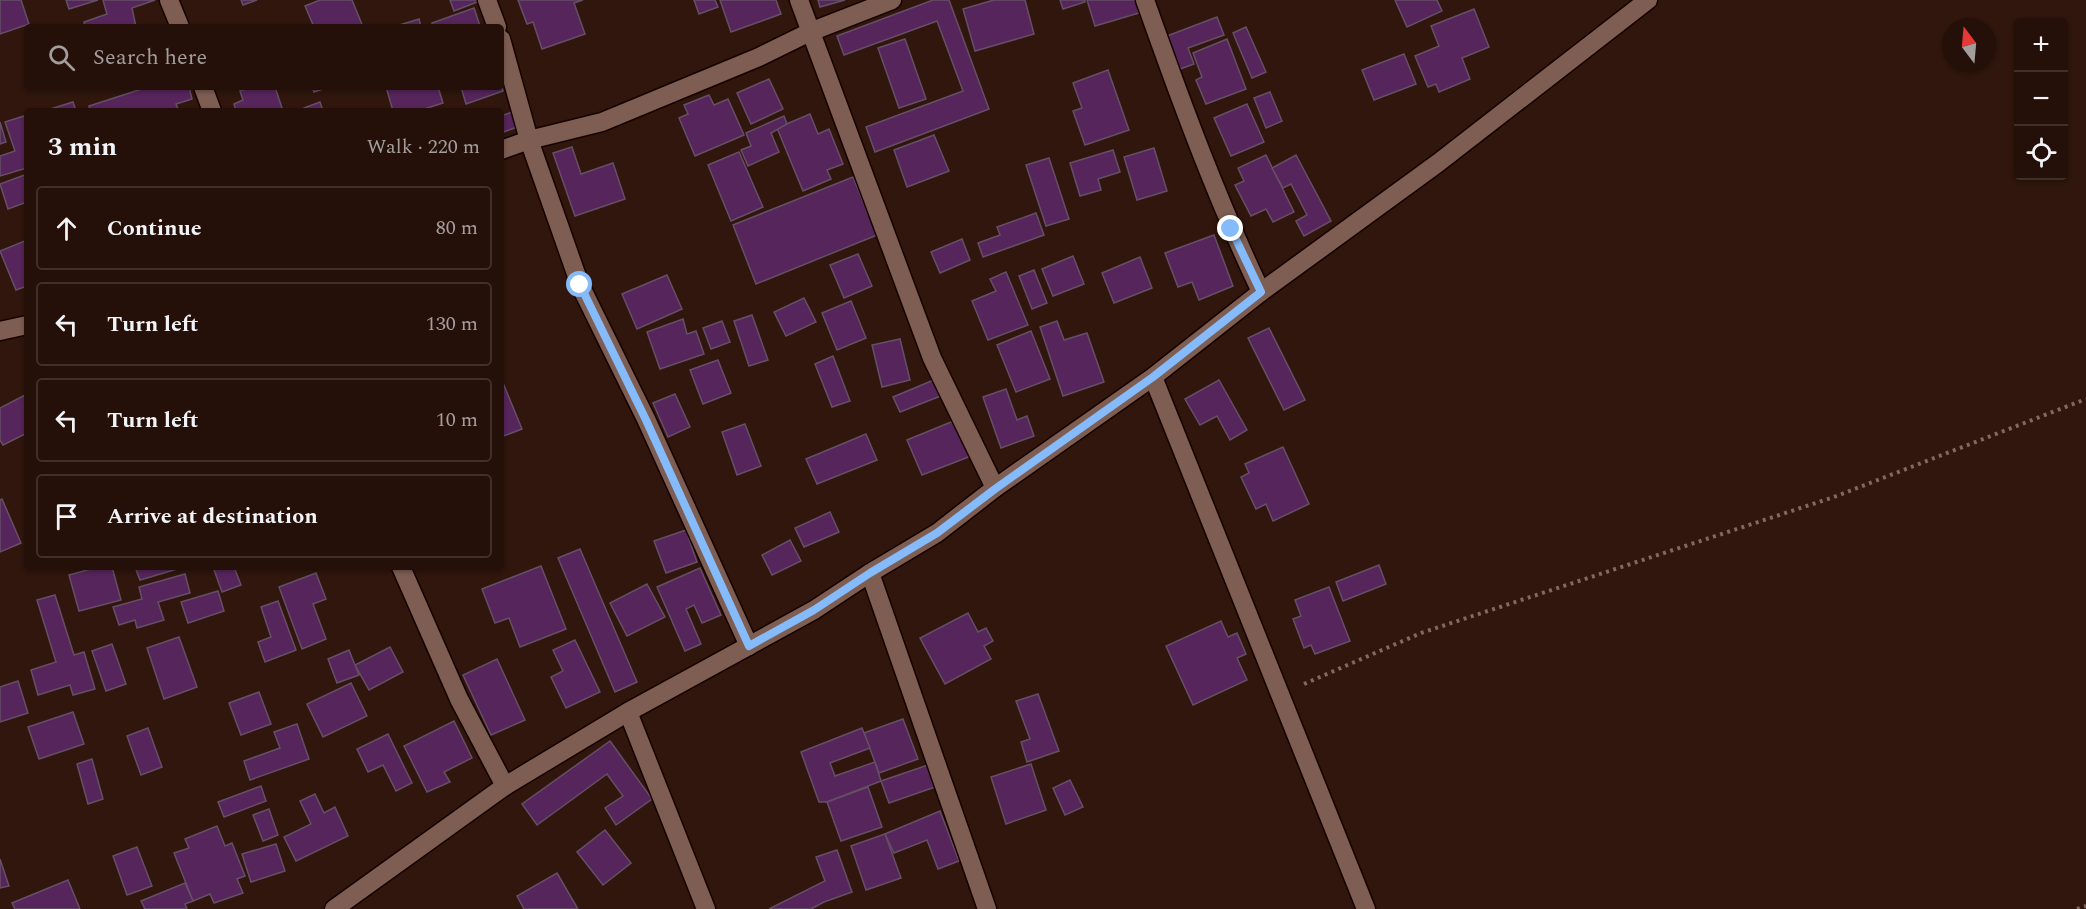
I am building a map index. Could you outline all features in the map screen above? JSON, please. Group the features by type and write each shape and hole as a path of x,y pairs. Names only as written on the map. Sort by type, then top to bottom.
{"street":[{"path":"169,0 179,24"},
{"path":"487,0 496,24"},
{"path":"799,0 932,358 995,489"},
{"path":"504,149 529,140 602,122 759,57 810,32 892,0"},
{"path":"1145,0 1184,110 1227,218 1261,292"},
{"path":"334,909 505,786 628,712 814,610 937,533 1153,377 1261,292 1438,163 1648,0"},
{"path":"504,50 529,140 580,285 646,420 749,646"},
{"path":"204,90 212,108"},
{"path":"0,331 24,326"},
{"path":"1153,377 1366,909"},
{"path":"403,570 459,699 505,786"},
{"path":"870,573 987,909"},
{"path":"628,712 706,909"}],"path":[{"path":"1281,694 1421,633 1834,497 2086,399"},
{"path":"2077,909 2086,906"}],"building":[{"path":"0,0 21,0 29,24 0,34"},
{"path":"66,0 98,0 69,9"},
{"path":"103,0 155,0 132,8 135,24 84,24 84,22 107,14"},
{"path":"241,0 257,0 243,5"},
{"path":"320,0 352,0 362,24 313,24 305,6"},
{"path":"450,0 480,0 480,1 454,11"},
{"path":"518,0 583,0 574,3 585,34 542,49 533,22 527,24"},
{"path":"694,0 715,0 718,7 699,14"},
{"path":"720,0 776,0 781,14 731,32"},
{"path":"818,0 845,0 820,7"},
{"path":"933,0 949,0 989,109 875,152 866,127 963,91 937,21 844,55 837,36"},
{"path":"994,0 1025,0 1034,34 975,51 963,9"},
{"path":"1060,0 1085,0 1085,2 1063,9"},
{"path":"1087,0 1136,0 1139,13 1095,26"},
{"path":"1395,0 1437,0 1442,11 1407,27"},
{"path":"474,8 479,24 432,24"},
{"path":"1474,9 1489,47 1462,58 1470,79 1439,92 1436,84 1428,87 1415,56 1439,46 1431,26"},
{"path":"1217,17 1224,35 1188,48 1194,64 1180,69 1167,36"},
{"path":"419,19 420,24 403,24"},
{"path":"1246,27 1266,72 1252,78 1233,33"},
{"path":"905,39 926,99 899,108 878,48"},
{"path":"1227,39 1246,89 1206,104 1196,80 1202,77 1193,53"},
{"path":"1404,54 1416,84 1374,100 1362,70"},
{"path":"1108,70 1129,130 1085,145 1073,111 1082,108 1073,83"},
{"path":"769,79 783,109 751,124 737,93"},
{"path":"139,90 190,90 192,99 176,104 178,108 89,108 89,106"},
{"path":"276,90 282,108 235,108 234,104 243,100 240,91"},
{"path":"387,90 439,90 443,103 427,108 392,108"},
{"path":"462,90 503,90 503,91 466,104"},
{"path":"1270,92 1282,121 1266,128 1254,98"},
{"path":"709,95 714,105 728,99 744,135 695,156 679,118 688,114 684,105"},
{"path":"73,102 75,108 54,108"},
{"path":"320,102 322,108 304,108"},
{"path":"1247,104 1264,142 1231,156 1214,118"},
{"path":"512,112 517,127 504,132 504,115"},
{"path":"810,114 818,134 829,129 843,164 827,170 831,179 803,191 777,128"},
{"path":"24,116 24,169 0,176 0,156 15,151 5,122"},
{"path":"784,116 787,124 771,133 779,152 748,166 741,150 751,146 746,133"},
{"path":"0,122 6,142 0,144"},
{"path":"934,135 949,171 907,187 894,150"},
{"path":"572,147 581,174 613,163 625,199 575,216 553,153"},
{"path":"1154,148 1167,191 1137,200 1124,157"},
{"path":"1113,150 1120,172 1098,179 1101,190 1080,196 1070,163"},
{"path":"739,152 763,207 731,221 708,165"},
{"path":"1266,155 1294,212 1273,222 1266,209 1251,216 1235,185 1244,181 1238,168"},
{"path":"1296,155 1331,221 1304,236 1296,221 1307,215 1291,184 1283,188 1272,168"},
{"path":"1049,158 1069,219 1046,226 1026,165"},
{"path":"24,175 24,203 8,209 0,184"},
{"path":"853,177 877,235 756,284 733,225"},
{"path":"1036,213 1044,235 983,257 978,243 1000,235 997,227"},
{"path":"1214,235 1233,286 1199,300 1192,282 1178,287 1165,253"},
{"path":"962,239 970,260 940,273 931,252"},
{"path":"24,241 24,287 16,290 0,251"},
{"path":"858,254 872,286 844,298 830,265"},
{"path":"1073,256 1084,284 1053,296 1042,269"},
{"path":"1140,257 1152,288 1114,303 1102,273"},
{"path":"1034,270 1047,303 1032,309 1019,276"},
{"path":"1006,272 1028,325 988,340 972,301 996,291 990,279"},
{"path":"667,275 682,309 637,329 622,294"},
{"path":"804,298 816,322 786,336 774,312"},
{"path":"851,301 866,338 837,350 822,313"},
{"path":"752,315 768,360 749,366 734,321"},
{"path":"683,319 687,334 696,331 704,354 660,369 647,332"},
{"path":"722,321 730,342 711,349 703,328"},
{"path":"1057,321 1064,340 1087,333 1104,382 1063,396 1040,327"},
{"path":"1269,328 1305,400 1284,410 1248,338"},
{"path":"1031,331 1050,379 1016,392 997,345"},
{"path":"900,339 910,380 882,387 872,345"},
{"path":"833,356 850,401 832,407 815,364"},
{"path":"718,360 731,393 703,404 690,370"},
{"path":"936,379 943,395 900,412 893,397"},
{"path":"1219,380 1247,430 1230,440 1217,416 1200,425 1185,399"},
{"path":"504,385 522,429 504,436"},
{"path":"1006,389 1017,420 1027,416 1034,436 1001,448 983,397"},
{"path":"675,394 690,427 668,437 653,403"},
{"path":"24,396 24,434 3,445 0,440 0,408"},
{"path":"956,420 971,456 922,475 907,440"},
{"path":"745,424 761,466 737,475 722,432"},
{"path":"866,434 877,460 817,484 806,459"},
{"path":"1283,447 1309,504 1273,521 1266,504 1256,509 1241,477 1249,473 1245,464"},
{"path":"2,499 21,543 0,552 0,500"},
{"path":"830,512 839,532 804,547 795,528"},
{"path":"686,530 697,562 666,573 654,541"},
{"path":"790,540 801,561 772,575 762,555"},
{"path":"580,549 637,682 615,692 558,558"},
{"path":"1379,565 1386,584 1343,601 1336,582"},
{"path":"541,566 566,629 520,647 509,618 495,623 482,589"},
{"path":"700,568 721,615 702,623 694,605 686,609 701,644 685,651 657,587"},
{"path":"87,570 113,570 121,600 79,611 69,575"},
{"path":"136,570 174,570 140,580"},
{"path":"214,570 235,570 241,585 222,592"},
{"path":"316,573 326,599 313,604 326,639 302,649 279,587"},
{"path":"185,574 190,593 158,602 164,620 137,628 135,620 119,625 113,607 142,599 139,587"},
{"path":"647,584 665,617 627,636 610,603"},
{"path":"1329,587 1350,641 1315,654 1311,645 1304,648 1293,619 1301,616 1295,600"},
{"path":"218,591 224,611 188,623 181,602"},
{"path":"55,595 74,655 84,652 95,689 73,695 70,685 38,695 31,670 56,662 37,600"},
{"path":"278,601 296,650 265,662 258,642 271,637 261,607"},
{"path":"968,613 978,632 986,628 993,641 984,646 991,659 945,684 920,638"},
{"path":"1221,621 1228,637 1237,633 1246,654 1237,658 1247,680 1193,705 1166,646"},
{"path":"179,637 197,687 164,699 147,648"},
{"path":"575,640 600,692 566,708 551,677 563,671 553,650"},
{"path":"112,644 126,684 106,691 92,651"},
{"path":"390,647 403,672 369,690 355,665"},
{"path":"349,650 359,675 337,683 328,659"},
{"path":"497,659 525,720 491,735 463,675"},
{"path":"18,681 28,713 0,722 0,687"},
{"path":"351,683 367,716 323,737 307,704"},
{"path":"259,692 271,724 241,735 229,703"},
{"path":"1038,694 1059,751 1027,762 1021,742 1030,739 1016,701"},
{"path":"73,712 84,744 39,759 28,727"},
{"path":"903,719 918,759 879,773 864,733"},
{"path":"454,721 472,758 444,772 450,782 427,792 404,746"},
{"path":"297,724 309,759 250,780 244,761 280,748 274,732"},
{"path":"148,728 162,767 141,775 127,736"},
{"path":"862,728 870,748 830,763 835,776 875,762 881,781 827,802 819,802 801,752"},
{"path":"388,734 412,783 396,791 383,765 368,772 357,749"},
{"path":"610,741 652,799 616,825 605,808 623,796 607,774 537,825 522,804"},
{"path":"92,759 103,799 88,804 77,764"},
{"path":"1031,764 1046,810 1006,824 991,777"},
{"path":"928,765 935,787 889,803 881,781"},
{"path":"1070,780 1083,807 1065,815 1053,788"},
{"path":"261,786 266,801 224,817 218,802"},
{"path":"868,787 882,827 841,841 827,802"},
{"path":"315,794 324,813 335,807 348,836 296,861 284,837 311,824 300,801"},
{"path":"269,809 278,835 263,841 253,815"},
{"path":"940,811 959,861 938,869 927,840 894,853 885,834"},
{"path":"217,826 225,846 232,843 245,876 237,879 243,893 214,903 210,894 193,901 174,853 189,848 185,839"},
{"path":"605,830 631,863 603,885 577,852"},
{"path":"885,834 901,878 866,890 851,846"},
{"path":"276,844 285,871 251,882 242,854"},
{"path":"137,847 152,886 127,895 113,856"},
{"path":"837,850 852,892 811,909 769,909 825,881 816,857"},
{"path":"0,859 9,886 0,888"},
{"path":"557,873 578,909 524,909 517,896"},
{"path":"68,880 80,909 15,909 12,903"},
{"path":"185,883 193,901 185,904 187,909 145,909 141,901"}],"route":[{"path":"580,285 646,420 749,646 814,610 937,533 1153,377 1261,292 1231,229"}]}
